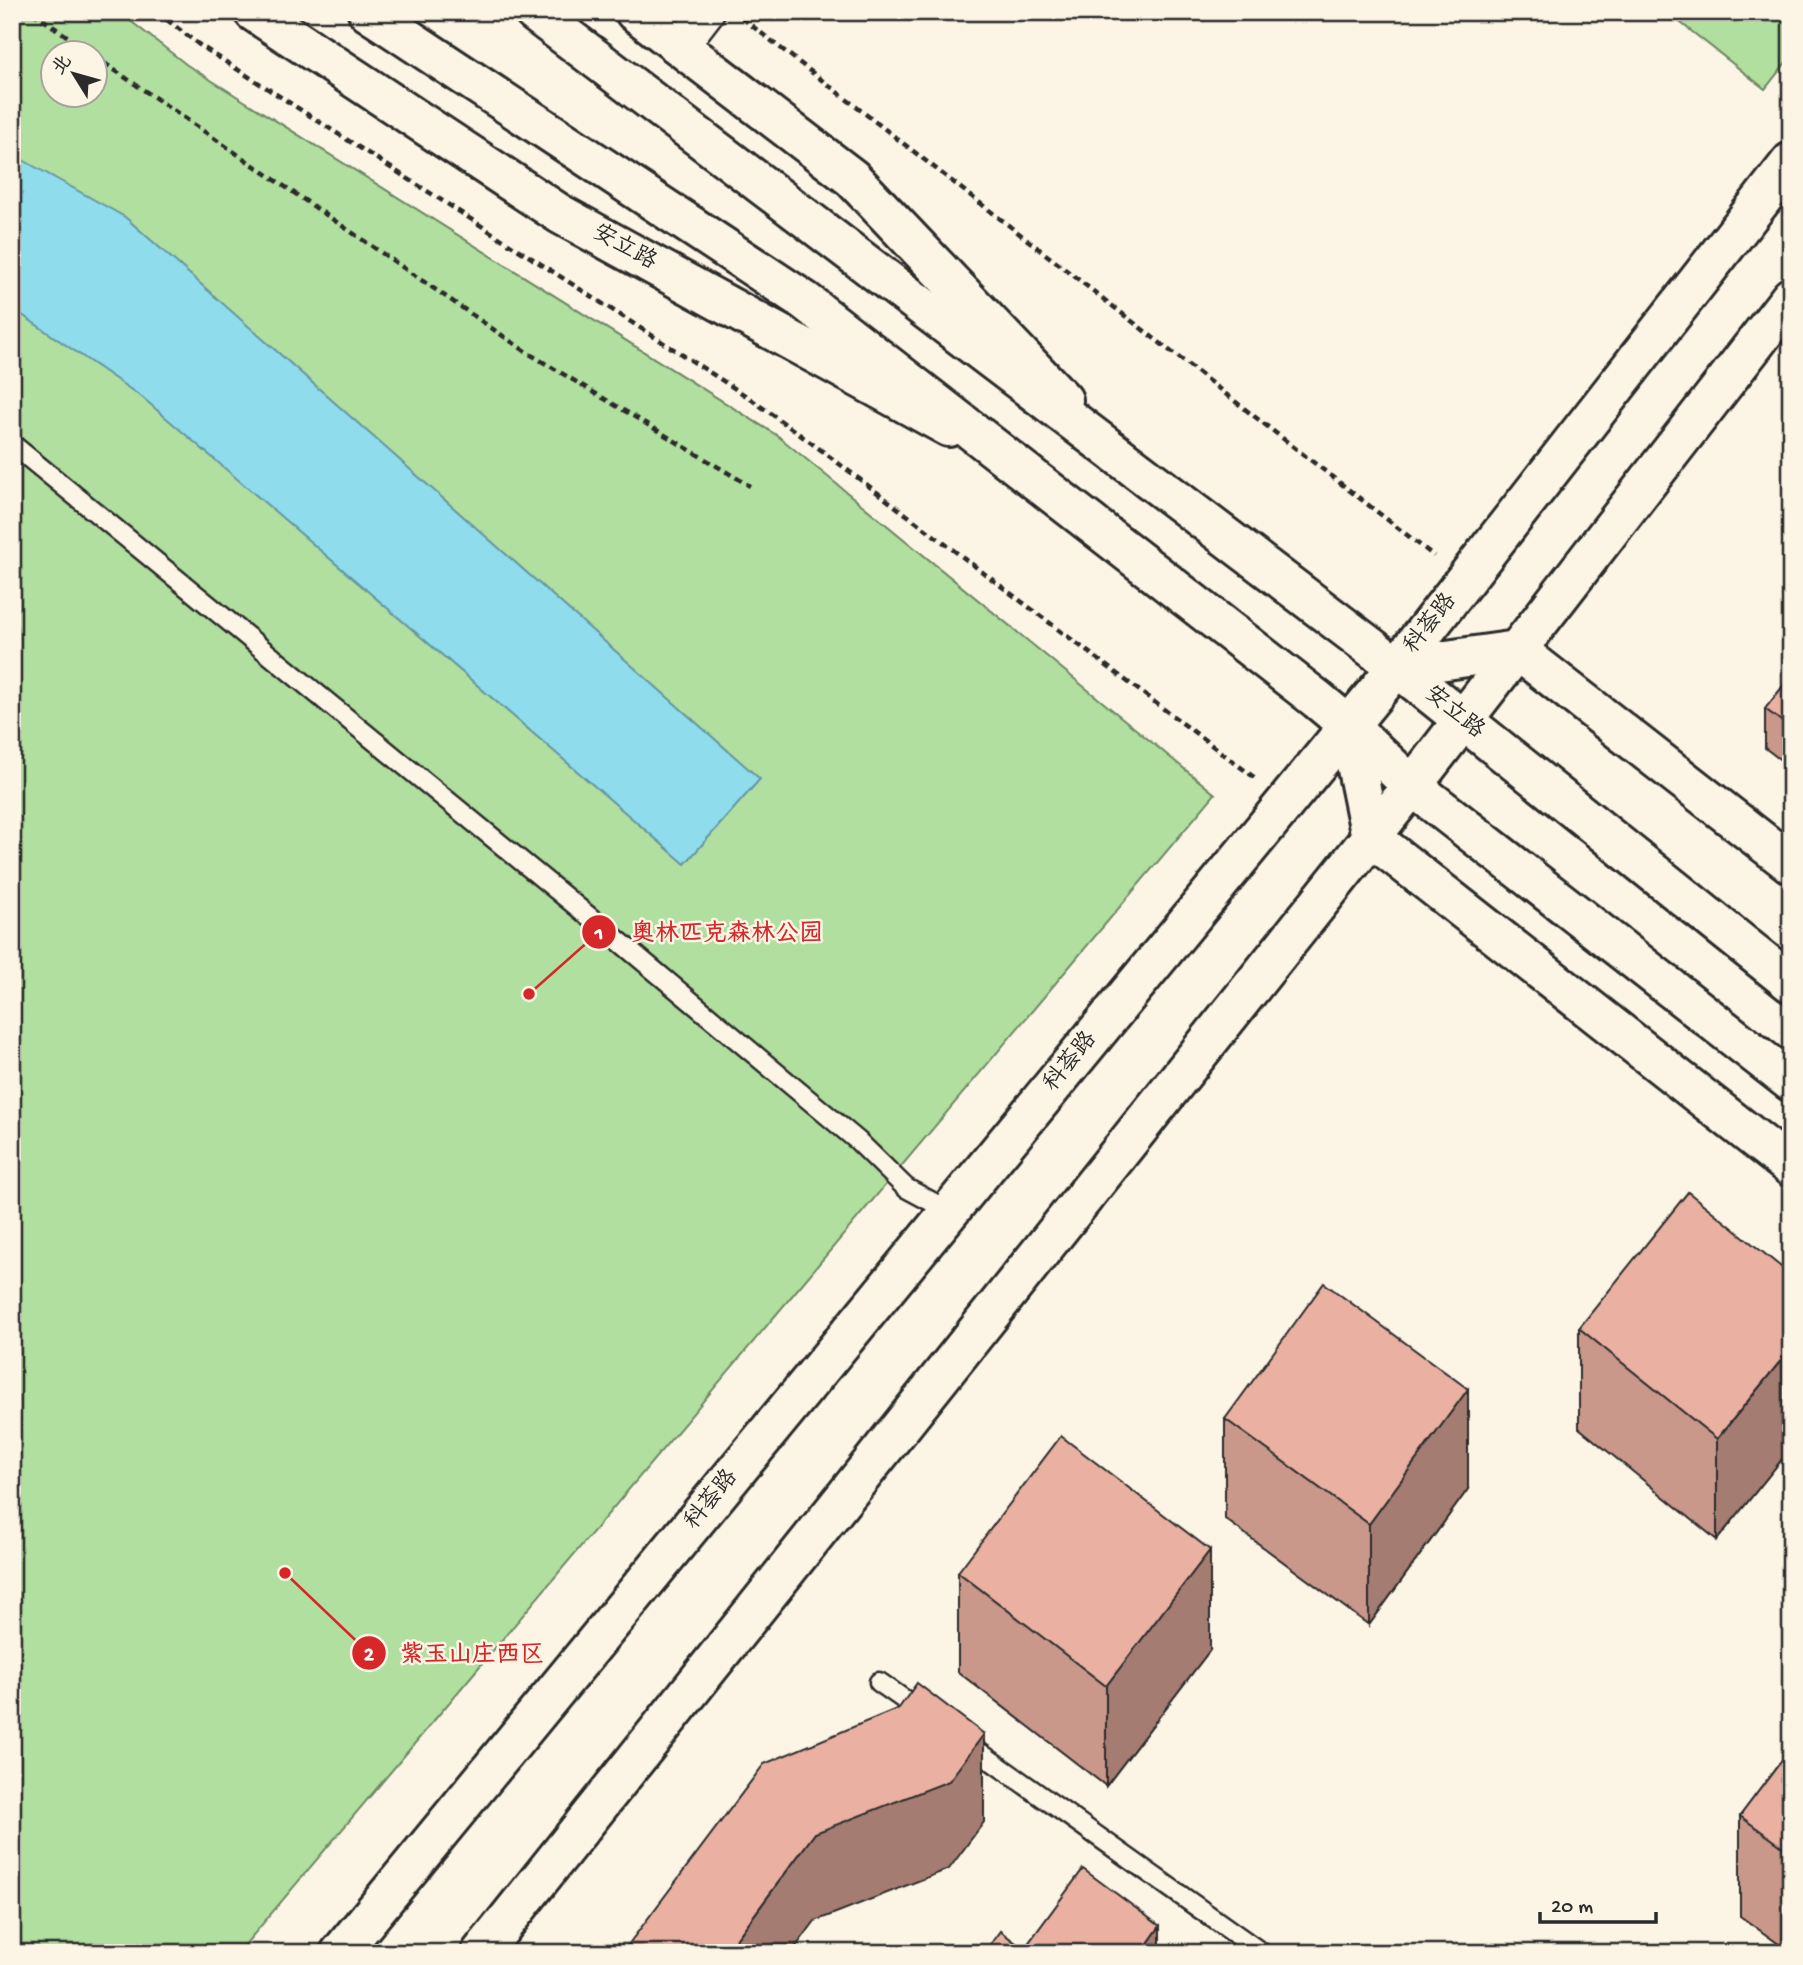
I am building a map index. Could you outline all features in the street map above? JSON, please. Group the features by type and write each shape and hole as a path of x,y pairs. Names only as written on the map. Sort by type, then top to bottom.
{"main road":[{"name":"安立路","path":"254,12 560,214 1008,459"},
{"name":"安立路","path":"368,12 805,301 1348,724 1412,786 1791,1082"},
{"name":"安立路","path":"534,12 1397,667 1791,983"},
{"name":"安立路","path":"635,12 852,178 1111,450"},
{"name":"科荟路","path":"340,1953 1397,667 1791,162"},
{"path":"481,1953 1412,786 1791,297"},
{"path":"1397,667 1517,650 1791,864"},
{"path":"1348,724 1371,836 1791,1167"}],"street":[{"path":"680,47 707,12"}],"lane":[{"path":"12,444 619,941 858,1141 906,1188 949,1211"},
{"path":"879,1682 1262,1953"}],"path":[{"path":"32,12 70,38"},
{"path":"157,12 198,44 748,397 1285,801"},
{"path":"734,12 1465,580"},
{"path":"108,66 528,353 750,486"}],"green space":[{"path":"12,12 119,12 187,65 778,436 1215,794 238,1953 12,1953"},
{"path":"1667,12 1791,12 1791,56 1765,89"}],"water":[{"path":"12,154 125,217 760,779 685,864 143,398 12,308"}],"building":[{"path":"1791,676 1791,728 1765,709"},
{"path":"1688,1192 1791,1275 1791,1348 1717,1439 1579,1328"},
{"path":"1324,1283 1468,1389 1369,1524 1225,1419"},
{"path":"1061,1436 1210,1550 1106,1686 958,1572"},
{"path":"917,1683 984,1734 949,1781 815,1833 726,1953 622,1953 764,1764 899,1708"},
{"path":"1791,1748 1791,1853 1740,1816"},
{"path":"1083,1869 1160,1926 1141,1953 984,1953 1000,1931 1024,1949"}],"place":[{"name":"奥林匹克森林公园","path":"529,994"},
{"name":"紫玉山庄西区","path":"285,1573"}]}
